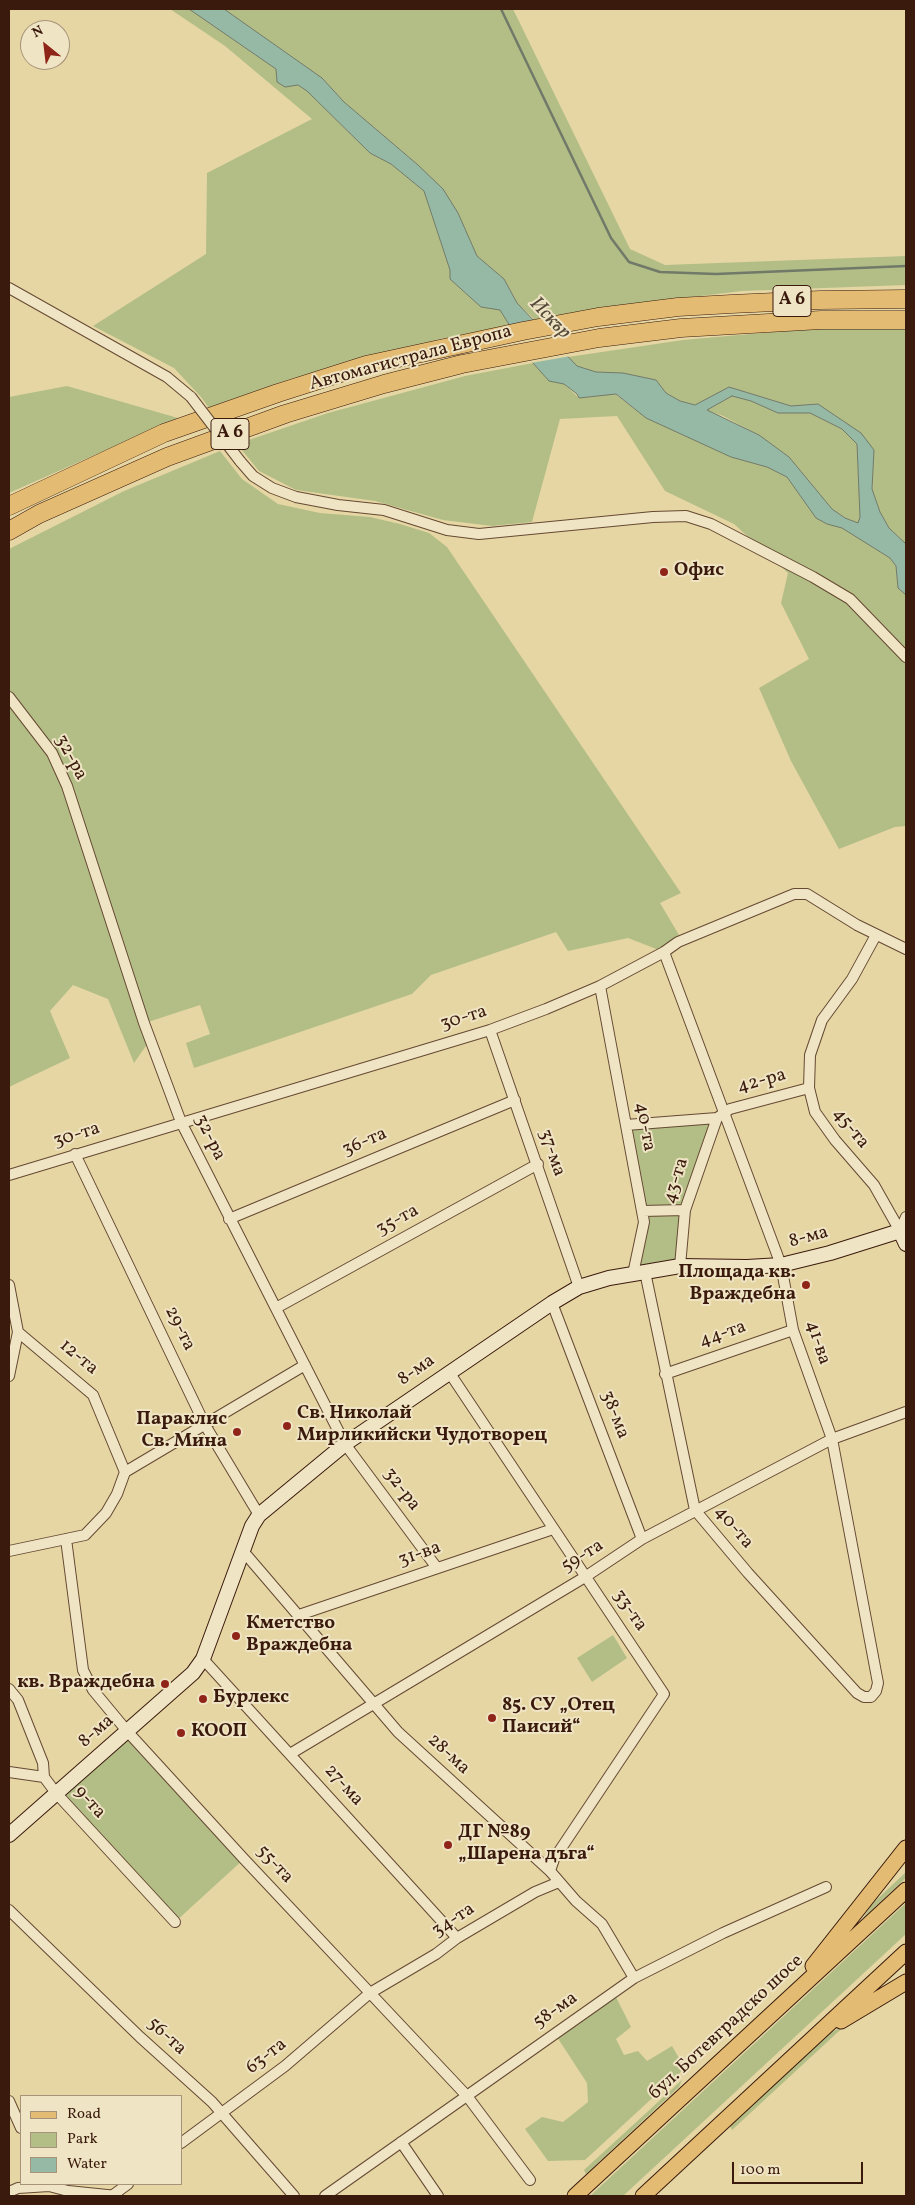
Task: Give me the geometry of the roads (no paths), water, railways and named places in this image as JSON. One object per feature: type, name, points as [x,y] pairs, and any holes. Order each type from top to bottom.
[{"type":"highway","name":"Автомагистрала Европа","points":[[9,506],[164,433],[278,392],[357,368],[458,345],[598,317],[678,307],[820,300],[906,299]]},
{"type":"highway","name":"Автомагистрала Европа","points":[[9,531],[39,514],[176,454],[285,414],[384,384],[462,364],[555,346],[681,328],[821,320],[906,320]]},
{"type":"main road","points":[[786,2000],[906,1848]]},
{"type":"main road","name":"бул. Ботевградско шосе","points":[[575,2196],[906,1890]]},
{"type":"main road","points":[[643,2196],[906,1952]]},
{"type":"main road","points":[[811,2040],[906,1982]]},
{"type":"street","points":[[9,288],[167,376],[190,397],[240,461],[260,480],[272,488],[296,497],[338,506],[384,510],[447,530],[479,534],[653,517],[686,516],[703,521],[804,572],[850,599],[906,657]]},
{"type":"street","name":"32-ра","points":[[9,697],[52,753],[67,786],[150,1040],[181,1122],[345,1444],[437,1568]]},
{"type":"street","name":"30-та","points":[[9,1175],[490,1030],[600,986],[664,952],[678,942],[794,894],[807,894],[876,935],[906,949]]},
{"type":"street","name":"45-та","points":[[876,935],[852,979],[822,1020],[810,1054],[809,1088],[815,1112],[835,1140],[874,1185],[900,1231]]},
{"type":"street","name":"41-ва","points":[[664,952],[720,1115],[781,1265],[793,1330],[832,1439],[878,1683],[876,1691],[871,1697]]},
{"type":"street","name":"40-та","points":[[600,986],[644,1222],[639,1272],[665,1374],[695,1510],[748,1573],[857,1693],[864,1697],[871,1697]]},
{"type":"street","name":"37-ма","points":[[490,1030],[538,1164],[579,1287]]},
{"type":"street","name":"42-ра","points":[[626,1125],[720,1115],[809,1088]]},
{"type":"street","name":"36-та","points":[[230,1219],[514,1100]]},
{"type":"street","name":"43-та","points":[[680,1266],[685,1210],[720,1115]]},
{"type":"street","name":"29-та","points":[[75,1154],[205,1426],[259,1515]]},
{"type":"street","name":"35-та","points":[[276,1308],[538,1164]]},
{"type":"street","points":[[642,1211],[685,1210]]},
{"type":"street","points":[[906,1217],[900,1231],[906,1244]]},
{"type":"street","name":"8-ма","points":[[9,1835],[193,1673],[203,1659],[252,1526],[259,1515],[345,1444],[449,1372],[579,1287],[639,1272],[680,1266],[747,1267],[781,1265],[830,1253],[900,1231]]},
{"type":"street","points":[[9,1285],[18,1332],[9,1376]]},
{"type":"street","name":"38-ма","points":[[552,1303],[642,1539]]},
{"type":"street","name":"44-та","points":[[665,1374],[793,1330]]},
{"type":"street","name":"12-та","points":[[18,1332],[93,1395],[125,1472]]},
{"type":"street","points":[[67,1551],[106,1513],[117,1494],[125,1472],[305,1365]]},
{"type":"street","name":"33-та","points":[[449,1372],[664,1694],[554,1859],[550,1871]]},
{"type":"street","name":"59-та","points":[[290,1754],[585,1577],[642,1539],[832,1439],[906,1412]]},
{"type":"street","name":"31-ва","points":[[299,1615],[553,1529]]},
{"type":"street","points":[[9,1551],[85,1535]]},
{"type":"street","name":"55-та","points":[[66,1539],[83,1670],[93,1690],[127,1731],[468,2096],[530,2180]]},
{"type":"street","name":"28-ма","points":[[243,1551],[374,1705],[426,1759],[550,1871],[602,1924],[634,1978]]},
{"type":"street","name":"27-ма","points":[[203,1659],[457,1938]]},
{"type":"street","name":"9-та","points":[[9,1689],[18,1700],[43,1763],[44,1777],[56,1793],[175,1922]]},
{"type":"street","points":[[9,1772],[44,1777]]},
{"type":"street","name":"34-та","points":[[370,1993],[535,1892],[559,1882]]},
{"type":"street","name":"58-ма","points":[[325,2196],[634,1978],[723,1934],[826,1887]]},
{"type":"street","name":"56-та","points":[[9,1910],[140,2037],[212,2102],[220,2114],[294,2196]]},
{"type":"street","name":"63-та","points":[[182,2142],[285,2066],[370,1993]]},
{"type":"street","points":[[9,2101],[20,2126]]},
{"type":"street","points":[[402,2142],[438,2196]]},
{"type":"street","points":[[9,2192],[18,2188],[48,2185],[68,2191],[115,2196],[127,2185]]},
{"type":"water","points":[[189,9],[224,9],[322,78],[344,102],[418,165],[443,189],[458,213],[477,256],[504,279],[517,303],[577,366],[596,372],[623,373],[656,380],[666,393],[680,401],[695,405],[729,387],[791,406],[818,404],[861,433],[874,450],[872,489],[880,512],[889,528],[906,544],[906,595],[898,588],[896,566],[890,558],[842,528],[827,524],[816,518],[787,477],[767,467],[731,457],[646,418],[616,394],[579,398],[577,394],[564,384],[549,381],[533,363],[500,310],[481,307],[450,279],[450,270],[424,191],[391,164],[370,153],[307,91],[298,85],[285,87],[277,82],[276,69]],"holes":[[[732,396],[751,401],[778,413],[810,413],[842,429],[857,444],[860,517],[858,523],[845,518],[832,509],[789,457],[759,435],[707,410]]]},
{"type":"waterway","points":[[501,9],[611,238],[629,262],[660,272],[716,274],[906,266]]},
{"type":"place","name":"Офис","points":[[664,572]]},
{"type":"place","name":"Площада кв. Враждебна","points":[[806,1285]]},
{"type":"place","name":"Св. Николай Мирликийски Чудотворец","points":[[287,1426]]},
{"type":"place","name":"Параклис Св. Мина","points":[[237,1432]]},
{"type":"place","name":"Кметство Враждебна","points":[[236,1636]]},
{"type":"place","name":"кв. Враждебна","points":[[165,1684]]},
{"type":"place","name":"Бурлекс","points":[[203,1699]]},
{"type":"place","name":"85. СУ „Отец Паисий“","points":[[492,1718]]},
{"type":"place","name":"КООП","points":[[181,1733]]},
{"type":"place","name":"ДГ №89 „Шарена дъга“","points":[[448,1845]]},
{"type":"water label","name":"Искър","points":[[549,319]]}]
